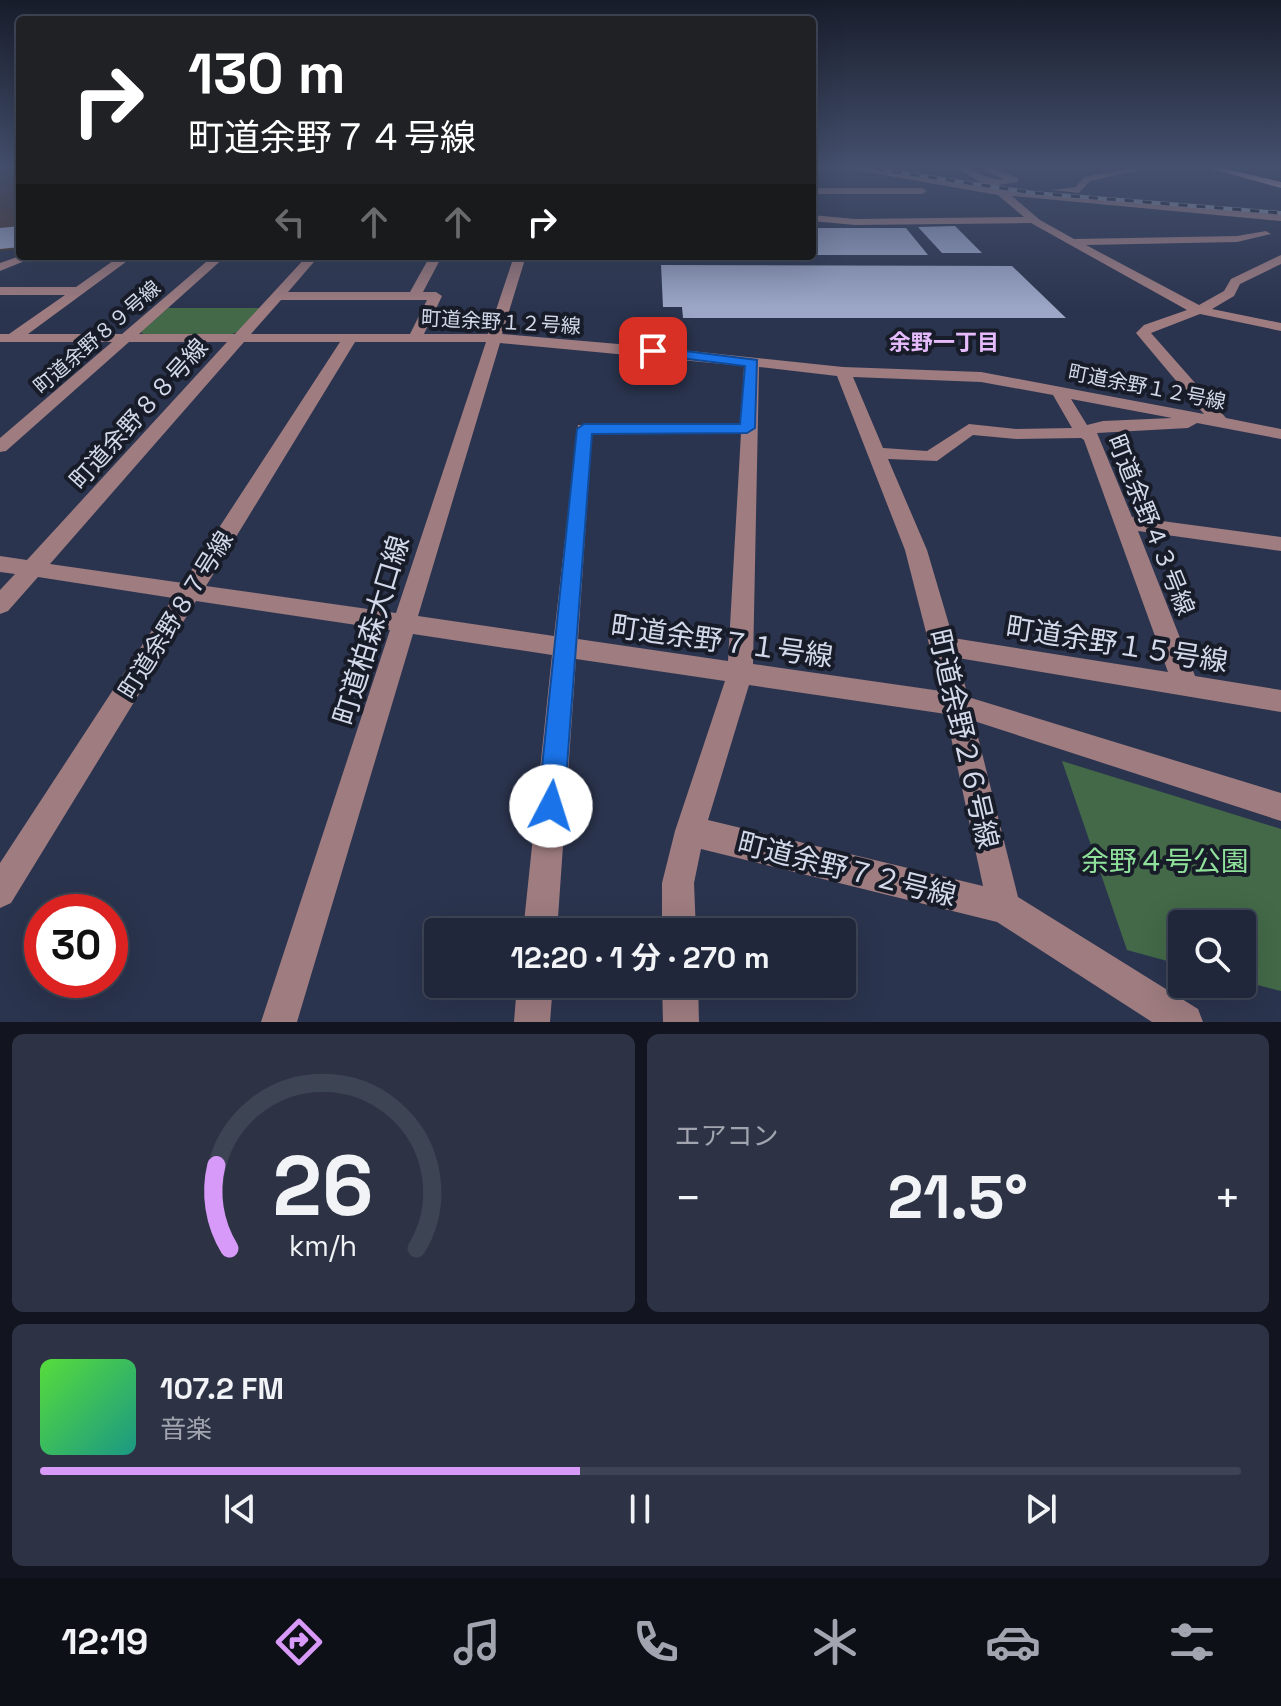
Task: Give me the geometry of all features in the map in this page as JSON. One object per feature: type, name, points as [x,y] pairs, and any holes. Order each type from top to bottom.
[{"type":"street","points":[[830,214],[833,218]]},
{"type":"street","points":[[1026,214],[1071,242],[1199,310],[1281,327]]},
{"type":"street","points":[[1202,214],[1281,218]]},
{"type":"street","points":[[1211,215],[1281,238]]},
{"type":"street","points":[[816,218],[855,222],[1035,221]]},
{"type":"street","points":[[1071,242],[1237,239],[1266,234]]},
{"type":"street","points":[[1221,422],[1143,333],[1199,310],[1229,293],[1235,282],[1281,259]]},
{"type":"street","points":[[0,267],[20,260]]},
{"type":"street","points":[[0,347],[7,338],[123,260]]},
{"type":"street","name":"町道余野８９号線","points":[[0,447],[215,260]]},
{"type":"street","name":"町道余野８８号線","points":[[0,605],[310,260]]},
{"type":"street","points":[[414,296],[434,260]]},
{"type":"street","name":"町道柏森大口線","points":[[279,1022],[519,260]]},
{"type":"street","points":[[0,291],[80,291]]},
{"type":"street","points":[[278,296],[436,296],[415,338]]},
{"type":"street","name":"町道余野８７号線","points":[[0,892],[351,337]]},
{"type":"street","name":"町道余野１２号線","points":[[7,338],[493,338],[653,351],[843,372],[981,377],[1281,434]]},
{"type":"street","points":[[679,918],[678,883],[690,831],[740,674],[747,428],[752,363]]},
{"type":"street","name":"町道余野２６号線","points":[[843,372],[916,550],[958,705],[1004,907]]},
{"type":"street","name":"町道余野４３号線","points":[[1057,389],[1084,431],[1092,438],[1186,685]]},
{"type":"street","points":[[876,453],[931,457],[969,429],[1016,434],[1084,431],[1103,426],[1221,422]]},
{"type":"street","points":[[541,918],[584,429],[747,428]]},
{"type":"street","points":[[1123,522],[1281,544]]},
{"type":"street","name":"町道余野７１号線","points":[[0,564],[958,705],[1281,807]]},
{"type":"street","name":"町道余野１５号線","points":[[943,646],[1281,701]]},
{"type":"street","name":"町道余野７２号線","points":[[690,831],[1004,907]]},
{"type":"street","points":[[1004,907],[1185,1022]]},
{"type":"street","points":[[532,1022],[534,998]]},
{"type":"street","points":[[680,998],[681,1022]]},
{"type":"shaded area","points":[[0,214],[16,214],[16,249],[0,251]]},
{"type":"green space","points":[[168,308],[260,308],[238,332],[229,335],[141,332]]},
{"type":"green space","name":"余野４号公園","points":[[1062,761],[1281,829],[1281,991],[1256,985],[1256,910],[1168,910],[1168,961],[1127,950]]},
{"type":"building","points":[[16,226],[16,247],[0,249],[0,228]]},
{"type":"building","points":[[955,226],[982,253],[942,253],[918,227]]},
{"type":"building","points":[[816,228],[906,228],[928,255],[816,255]]},
{"type":"building","points":[[661,265],[1012,266],[1066,318],[683,318],[682,307],[663,307]]},
{"type":"district","name":"余野一丁目","points":[[944,342]]},
{"type":"route","points":[[551,806],[584,429],[747,428],[752,363],[653,351]]}]
